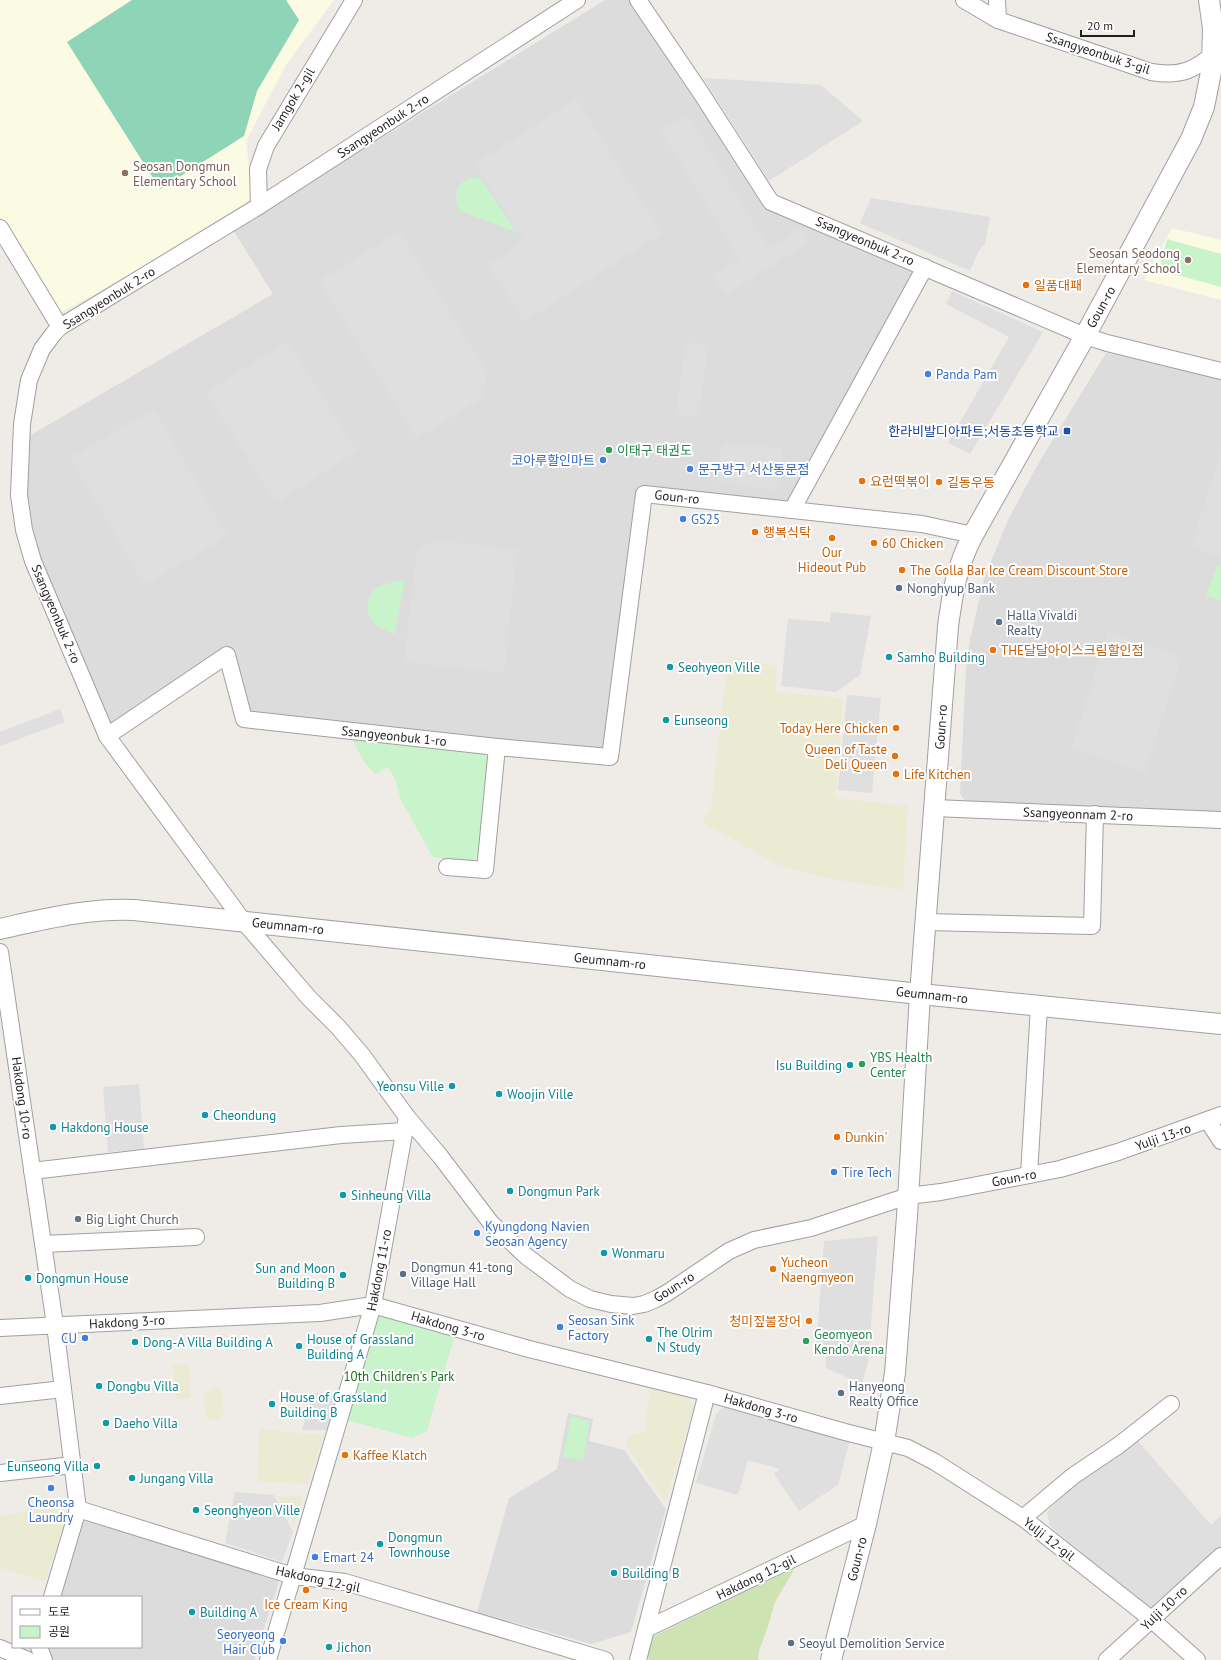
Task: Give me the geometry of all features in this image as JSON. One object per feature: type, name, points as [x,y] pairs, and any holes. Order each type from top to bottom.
[{"type":"street","name":"Jamgok 2-gil","points":[[259,206],[258,169],[266,146],[354,0]]},
{"type":"street","name":"Ssangyeonbuk 2-ro","points":[[244,922],[107,736],[33,561],[24,530],[19,495],[22,424],[29,380],[42,349],[60,327],[259,206],[577,0]]},
{"type":"street","name":"Ssangyeonbuk 2-ro","points":[[638,0],[771,202],[925,267],[792,510]]},
{"type":"street","name":"Ssangyeonbuk 3-gil","points":[[964,0],[998,20],[1156,72],[1169,74],[1188,72],[1217,52]]},
{"type":"street","points":[[997,0],[998,20]]},
{"type":"street","name":"Goun-ro","points":[[831,1660],[866,1524],[884,1442],[898,1346],[920,994],[948,626],[952,597],[959,565],[973,536],[1085,336],[1191,139],[1200,118],[1207,95],[1217,52],[1209,0]]},
{"type":"street","points":[[0,228],[60,327]]},
{"type":"street","points":[[925,267],[1085,336],[1107,343],[1221,371]]},
{"type":"street","name":"Goun-ro","points":[[610,757],[644,494],[922,524],[973,536]]},
{"type":"street","name":"Ssangyeonbuk 1-ro","points":[[107,736],[227,655],[244,719],[497,747],[610,757]]},
{"type":"street","points":[[447,867],[485,870],[497,747]]},
{"type":"street","name":"Ssangyeonnam 2-ro","points":[[934,808],[1221,820]]},
{"type":"street","points":[[926,922],[1092,926],[1095,814]]},
{"type":"street","name":"Geumnam-ro","points":[[0,929],[60,915],[100,910],[150,912],[920,994],[1221,1024]]},
{"type":"street","points":[[32,1171],[341,1135],[406,1124],[362,1055],[338,1027],[308,998],[244,922]]},
{"type":"street","name":"Hakdong 10-ro","points":[[0,952],[4,1003],[32,1171],[55,1325],[78,1510],[52,1596]]},
{"type":"street","points":[[1029,1175],[1039,1006]]},
{"type":"street","name":"Yulji 13-ro","points":[[1118,1152],[1214,1118],[1221,1141]]},
{"type":"street","name":"Goun-ro","points":[[406,1124],[440,1156],[491,1222],[521,1252],[570,1289],[590,1298],[616,1305],[633,1306],[656,1300],[722,1255],[754,1240],[810,1228],[908,1196],[941,1192],[1060,1169],[1118,1152]]},
{"type":"street","name":"Hakdong 11-ro","points":[[268,1660],[373,1305],[406,1124]]},
{"type":"street","points":[[43,1244],[196,1237]]},
{"type":"street","name":"Hakdong 3-ro","points":[[0,1328],[320,1312],[373,1305],[565,1359],[708,1393],[884,1442]]},
{"type":"street","points":[[0,1396],[64,1389]]},
{"type":"street","points":[[638,1660],[708,1393]]},
{"type":"street","points":[[1023,1518],[1073,1476],[1118,1445],[1171,1404]]},
{"type":"street","name":"Yulji 12-gil","points":[[884,1442],[908,1448],[935,1462],[1023,1518],[1151,1619],[1197,1660]]},
{"type":"street","points":[[0,1473],[73,1465]]},
{"type":"street","name":"Hakdong 12-gil","points":[[78,1510],[293,1576],[345,1582],[605,1660]]},
{"type":"street","name":"Hakdong 12-gil","points":[[646,1629],[866,1524]]},
{"type":"street","name":"Yulji 10-ro","points":[[1107,1660],[1221,1556]]},
{"type":"street","points":[[0,1648],[38,1656]]},
{"type":"shaded area","name":"Seosan Dongmun Elementary School","points":[[0,0],[334,0],[286,65],[246,141],[253,205],[59,314],[0,218]]},
{"type":"shaded area","points":[[605,0],[641,0],[771,202],[925,267],[793,507],[644,494],[610,757],[244,719],[227,656],[107,736],[21,510],[24,439],[273,294],[233,230]]},
{"type":"shaded area","points":[[703,78],[821,85],[863,121],[769,181]]},
{"type":"shaded area","points":[[576,99],[662,233],[524,322],[488,265],[524,241],[475,164]]},
{"type":"shaded area","points":[[688,115],[769,248],[801,228],[810,242],[725,295],[713,275],[739,259],[661,131]]},
{"type":"shaded area","points":[[871,198],[990,217],[985,244],[979,250],[970,271],[860,223]]},
{"type":"shaded area","name":"Seosan Seodong Elementary School","points":[[1172,228],[1221,240],[1221,300],[1144,280]]},
{"type":"shaded area","points":[[400,231],[488,373],[482,398],[417,439],[319,281]]},
{"type":"shaded area","points":[[952,291],[1043,332],[970,454],[948,443],[1009,337],[946,304]]},
{"type":"shaded area","points":[[288,341],[357,451],[276,503],[206,393]]},
{"type":"shaded area","points":[[685,342],[708,345],[699,417],[676,414]]},
{"type":"shaded area","points":[[1106,353],[1221,377],[1221,817],[967,802],[960,793],[966,669],[970,640],[984,579],[1008,520],[1038,464]]},
{"type":"shaded area","points":[[154,409],[228,536],[144,585],[70,458]]},
{"type":"shaded area","points":[[722,442],[783,449],[779,490],[717,483]]},
{"type":"shaded area","points":[[1221,452],[1221,556],[1191,547]]},
{"type":"shaded area","points":[[436,540],[517,550],[504,673],[404,662],[417,551]]},
{"type":"shaded area","points":[[831,612],[871,616],[860,675],[836,692],[781,686],[788,619],[830,622]]},
{"type":"shaded area","points":[[1108,632],[1182,656],[1146,772],[1071,749]]},
{"type":"shaded area","points":[[728,656],[777,666],[776,692],[843,698],[835,798],[908,806],[903,890],[830,879],[780,866],[702,822],[711,806]]},
{"type":"shaded area","points":[[847,695],[881,698],[872,793],[838,790]]},
{"type":"shaded area","points":[[60,709],[65,722],[0,746],[0,732]]},
{"type":"shaded area","points":[[139,1084],[144,1149],[108,1152],[103,1087]]},
{"type":"shaded area","points":[[878,1236],[868,1362],[862,1384],[826,1368],[826,1353],[816,1352],[824,1241]]},
{"type":"shaded area","points":[[189,1364],[191,1398],[176,1399],[173,1365]]},
{"type":"shaded area","points":[[650,1385],[689,1397],[694,1407],[665,1502],[626,1445],[630,1435],[645,1432]]},
{"type":"shaded area","points":[[212,1387],[221,1389],[224,1411],[218,1420],[207,1420],[204,1405],[204,1396]]},
{"type":"shaded area","points":[[339,1392],[327,1430],[302,1430],[313,1393]]},
{"type":"shaded area","points":[[726,1405],[850,1440],[838,1485],[799,1511],[774,1474],[780,1469],[748,1460],[738,1495],[696,1483],[716,1414]]},
{"type":"shaded area","points":[[568,1413],[593,1419],[589,1441],[624,1450],[666,1509],[631,1632],[591,1644],[477,1612],[509,1498],[557,1469]]},
{"type":"shaded area","points":[[259,1429],[324,1435],[307,1484],[258,1481]]},
{"type":"shaded area","points":[[1137,1440],[1211,1525],[1221,1516],[1221,1551],[1153,1614],[1050,1526],[1047,1512],[1077,1482]]},
{"type":"shaded area","points":[[235,1492],[274,1495],[293,1532],[282,1562],[225,1543]]},
{"type":"shaded area","points":[[277,1496],[304,1496],[294,1527]]},
{"type":"shaded area","points":[[55,1507],[66,1518],[45,1582],[0,1568],[0,1516]]},
{"type":"shaded area","points":[[80,1511],[281,1575],[254,1660],[46,1660],[41,1648],[142,1648],[142,1596],[54,1596]]},
{"type":"green space","points":[[132,0],[286,0],[299,20],[257,91],[244,136],[160,189],[67,42]]},
{"type":"green space","points":[[470,178],[478,178],[482,181],[516,232],[460,211],[456,201],[458,187]]},
{"type":"green space","points":[[1167,239],[1221,254],[1221,287],[1159,270]]},
{"type":"green space","points":[[1217,565],[1221,566],[1221,600],[1206,596]]},
{"type":"green space","points":[[405,579],[395,634],[374,623],[369,614],[368,602],[372,592],[378,587]]},
{"type":"green space","points":[[351,737],[483,751],[490,761],[480,855],[471,863],[433,857],[401,800],[395,779],[388,767],[375,774],[364,762]]},
{"type":"green space","name":"10th Children's Park","points":[[375,1311],[455,1334],[427,1431],[412,1438],[343,1419]]},
{"type":"green space","points":[[571,1417],[590,1421],[583,1460],[563,1457]]},
{"type":"green space","points":[[795,1568],[775,1602],[759,1651],[758,1660],[649,1660],[647,1651],[652,1637]]},
{"type":"place","name":"Seosan Dongmun Elementary School","points":[[125,173]]},
{"type":"place","name":"Seosan Seodong Elementary School","points":[[1188,260]]},
{"type":"place","name":"일품대패","points":[[1026,285]]},
{"type":"place","name":"Panda Pam","points":[[928,374]]},
{"type":"place","name":"한라비발디아파트;서동초등학교","points":[[1067,431]]},
{"type":"place","name":"이태구 태권도","points":[[609,450]]},
{"type":"place","name":"코아루할인마트","points":[[603,460]]},
{"type":"place","name":"문구방구 서산동문점","points":[[690,469]]},
{"type":"place","name":"요런떡볶이","points":[[862,481]]},
{"type":"place","name":"길동우동","points":[[939,482]]},
{"type":"place","name":"GS25","points":[[683,519]]},
{"type":"place","name":"행복식탁","points":[[755,532]]},
{"type":"place","name":"Our Hideout Pub","points":[[832,538]]},
{"type":"place","name":"60 Chicken","points":[[874,543]]},
{"type":"place","name":"The Golla Bar Ice Cream Discount Store","points":[[902,570]]},
{"type":"place","name":"Nonghyup Bank","points":[[899,588]]},
{"type":"place","name":"Halla Vivaldi Realty","points":[[999,622]]},
{"type":"place","name":"THE달달아이스크림할인점","points":[[993,650]]},
{"type":"place","name":"Samho Building","points":[[889,657]]},
{"type":"place","name":"Seohyeon Ville","points":[[670,667]]},
{"type":"place","name":"Eunseong","points":[[666,720]]},
{"type":"place","name":"Today Here Chicken","points":[[896,728]]},
{"type":"place","name":"Queen of Taste Deli Queen","points":[[895,756]]},
{"type":"place","name":"Life Kitchen","points":[[896,774]]},
{"type":"place","name":"YBS Health Center","points":[[862,1064]]},
{"type":"place","name":"Isu Building","points":[[850,1065]]},
{"type":"place","name":"Yeonsu Ville","points":[[452,1086]]},
{"type":"place","name":"Woojin Ville","points":[[499,1094]]},
{"type":"place","name":"Cheondung","points":[[205,1115]]},
{"type":"place","name":"Hakdong House","points":[[53,1127]]},
{"type":"place","name":"Dunkin'","points":[[837,1137]]},
{"type":"place","name":"Tire Tech","points":[[834,1172]]},
{"type":"place","name":"Dongmun Park","points":[[510,1191]]},
{"type":"place","name":"Sinheung Villa","points":[[343,1195]]},
{"type":"place","name":"Big Light Church","points":[[78,1219]]},
{"type":"place","name":"Kyungdong Navien Seosan Agency","points":[[477,1233]]},
{"type":"place","name":"Wonmaru","points":[[604,1253]]},
{"type":"place","name":"Yucheon Naengmyeon","points":[[773,1269]]},
{"type":"place","name":"Dongmun 41-tong Village Hall","points":[[403,1274]]},
{"type":"place","name":"Sun and Moon Building B","points":[[343,1275]]},
{"type":"place","name":"Dongmun House","points":[[28,1278]]},
{"type":"place","name":"청미짚불장어","points":[[809,1321]]},
{"type":"place","name":"Seosan Sink Factory","points":[[560,1327]]},
{"type":"place","name":"CU","points":[[85,1338]]},
{"type":"place","name":"The Olrim N Study","points":[[649,1339]]},
{"type":"place","name":"Geomyeon Kendo Arena","points":[[806,1341]]},
{"type":"place","name":"Dong-A Villa Building A","points":[[135,1342]]},
{"type":"place","name":"House of Grassland Building A","points":[[299,1346]]},
{"type":"place","name":"Dongbu Villa","points":[[99,1386]]},
{"type":"place","name":"Hanyeong Realty Office","points":[[841,1393]]},
{"type":"place","name":"House of Grassland Building B","points":[[272,1404]]},
{"type":"place","name":"Daeho Villa","points":[[106,1423]]},
{"type":"place","name":"Kaffee Klatch","points":[[345,1455]]},
{"type":"place","name":"Eunseong Villa","points":[[97,1466]]},
{"type":"place","name":"Jungang Villa","points":[[132,1478]]},
{"type":"place","name":"Cheonsa Laundry","points":[[51,1488]]},
{"type":"place","name":"Seonghyeon Ville","points":[[196,1510]]},
{"type":"place","name":"Dongmun Townhouse","points":[[380,1544]]},
{"type":"place","name":"Emart 24","points":[[315,1557]]},
{"type":"place","name":"Building B","points":[[614,1573]]},
{"type":"place","name":"Ice Cream King","points":[[306,1590]]},
{"type":"place","name":"Building A","points":[[192,1612]]},
{"type":"place","name":"Seoryeong Hair Club","points":[[283,1641]]},
{"type":"place","name":"Seoyul Demolition Service","points":[[791,1643]]},
{"type":"place","name":"Jichon","points":[[329,1647]]}]
